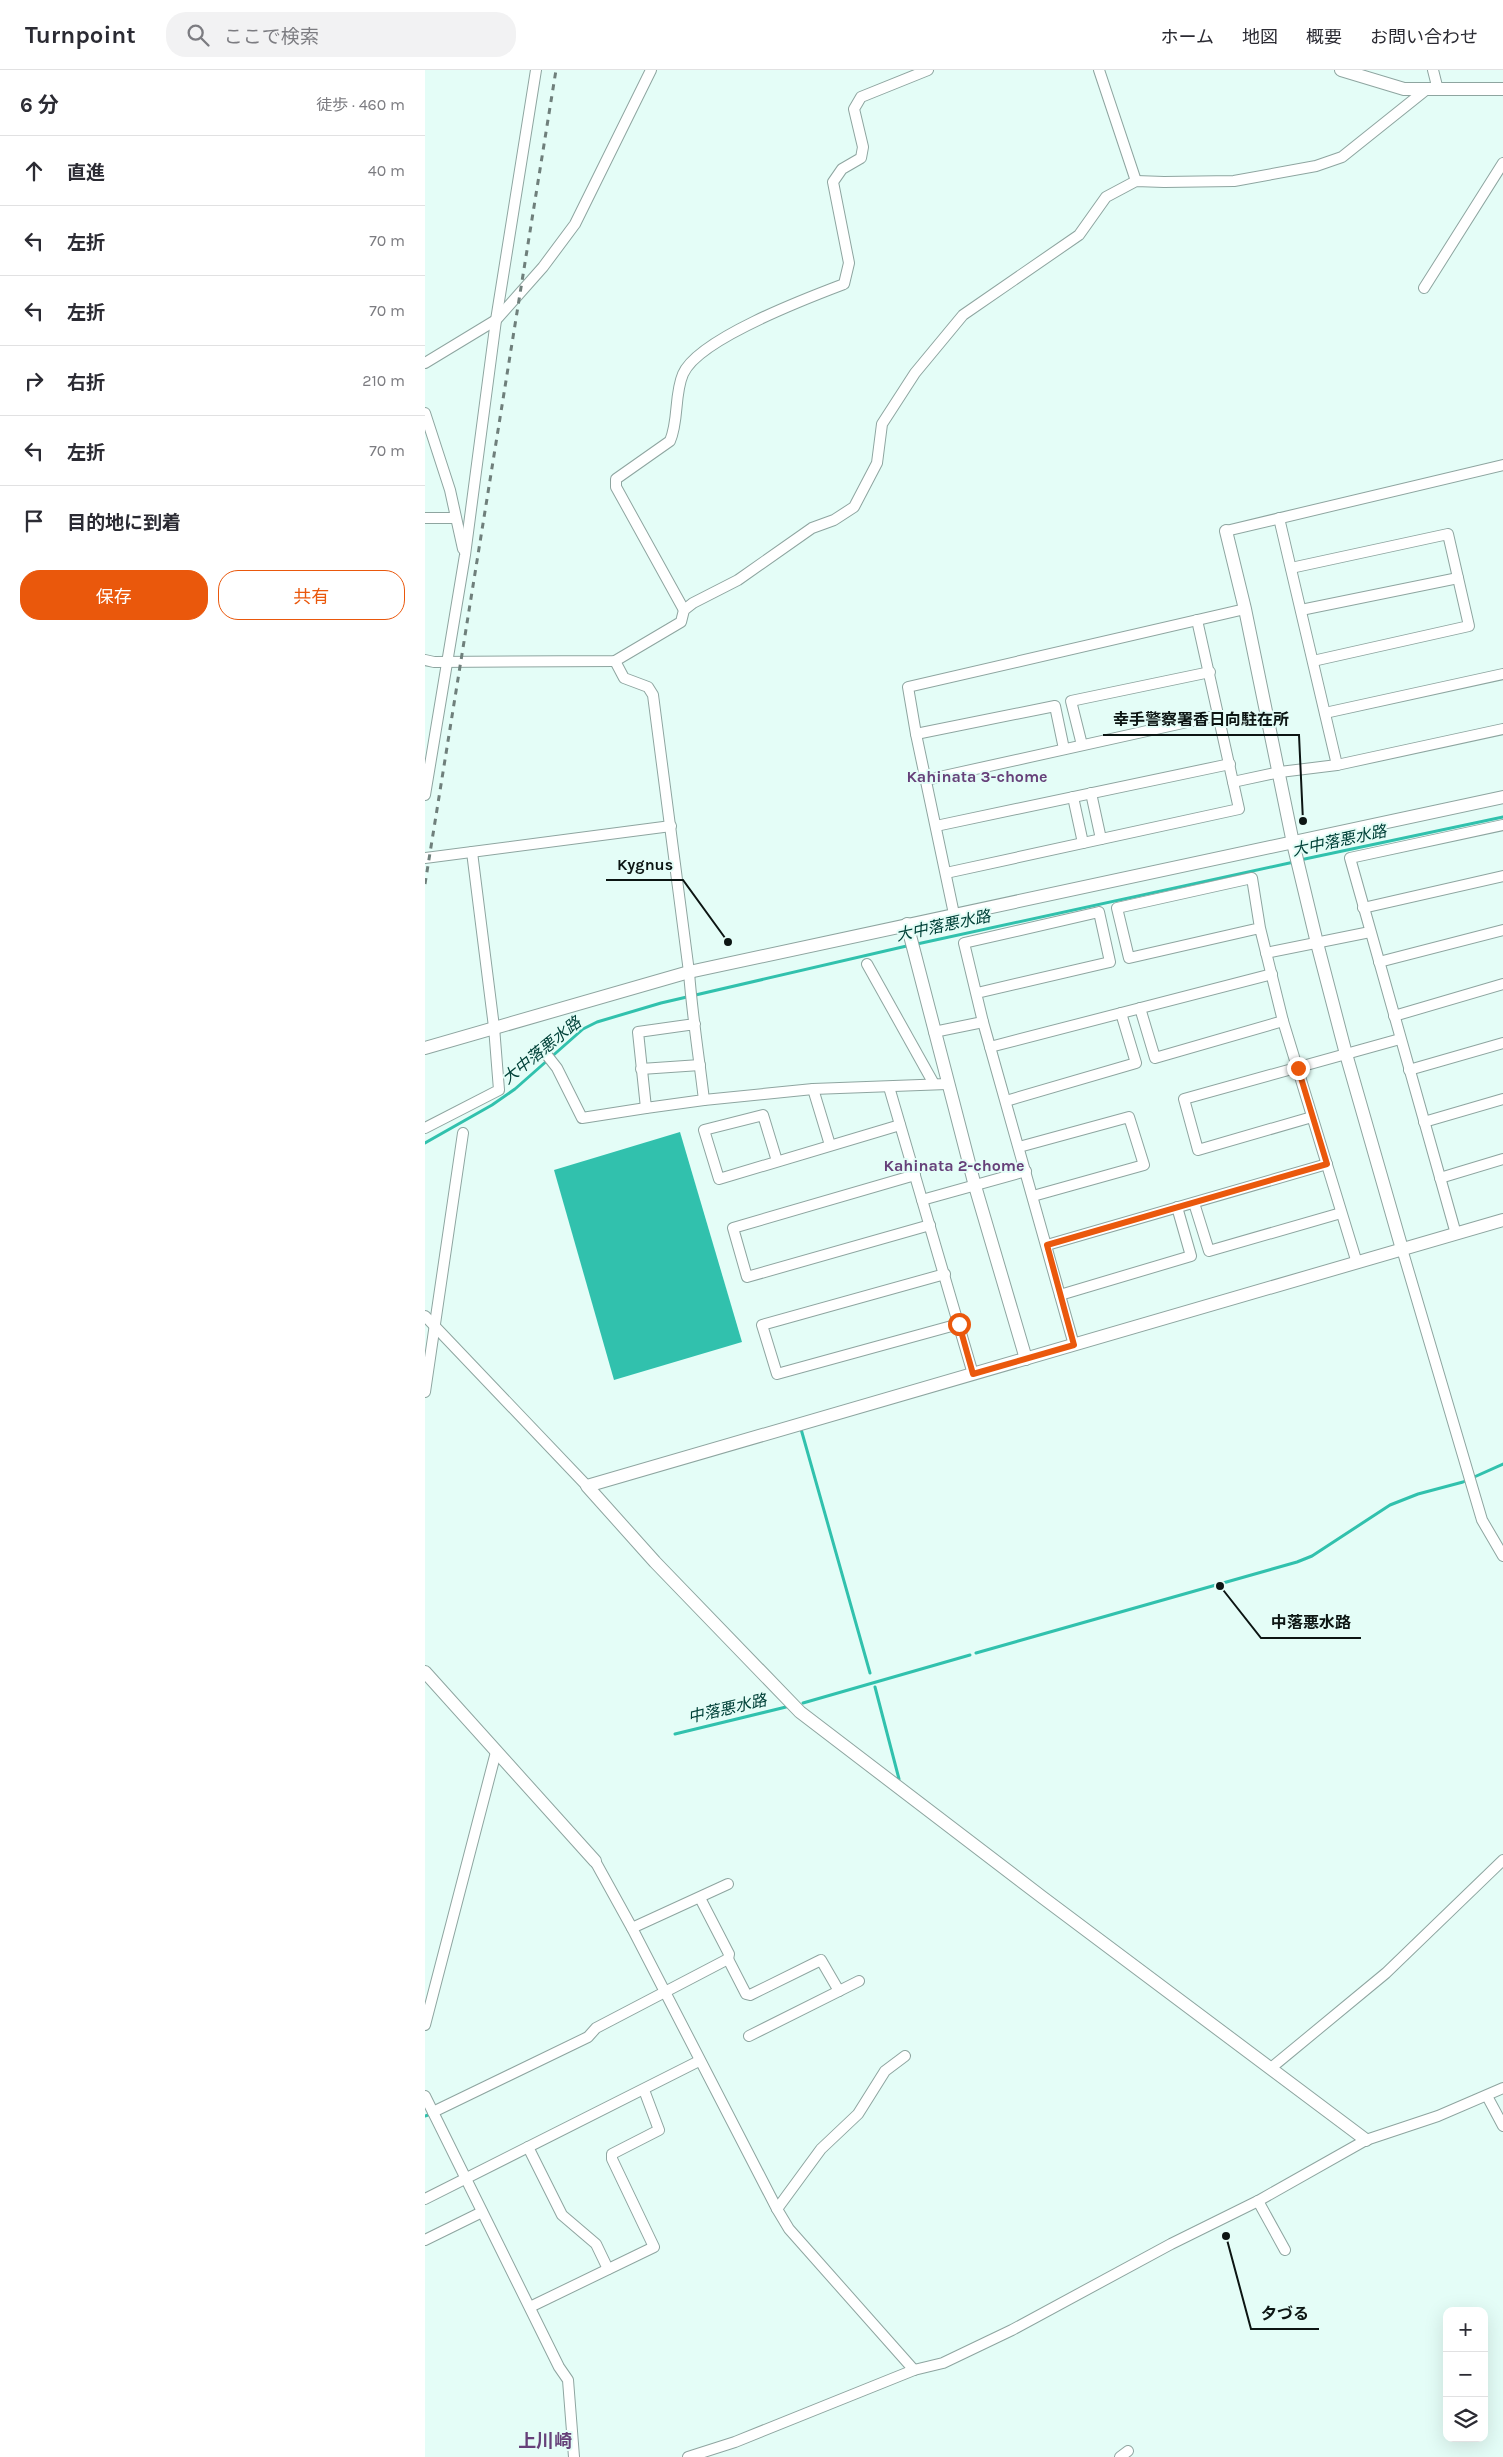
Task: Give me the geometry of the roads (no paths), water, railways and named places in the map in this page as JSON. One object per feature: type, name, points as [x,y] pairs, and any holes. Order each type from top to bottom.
[{"type":"street","points":[[425,795],[465,555],[496,320],[536,70]]},
{"type":"street","points":[[425,363],[496,320],[543,267],[575,224],[651,70]]},
{"type":"street","points":[[684,610],[633,520],[616,487],[616,479],[670,441],[673,433],[679,387],[690,361],[763,316],[844,284],[849,262],[833,182],[842,169],[861,158],[863,147],[855,109],[861,97],[928,70]]},
{"type":"street","points":[[1099,70],[1136,181]]},
{"type":"street","points":[[1341,70],[1404,88],[1503,89]]},
{"type":"street","points":[[425,660],[446,662],[615,660],[681,622],[684,610],[693,603],[737,580],[812,528],[834,520],[854,507],[877,463],[882,424],[915,373],[963,315],[1079,235],[1106,197],[1136,181],[1234,181],[1316,166],[1342,157],[1432,89],[1433,70]]},
{"type":"street","points":[[1424,288],[1503,163]]},
{"type":"street","points":[[425,413],[450,490],[465,555]]},
{"type":"street","points":[[1503,465],[1226,531],[1245,609],[1296,855],[1346,1054],[1482,1520],[1503,1556]]},
{"type":"street","points":[[425,518],[455,518]]},
{"type":"street","points":[[1279,518],[1337,765]]},
{"type":"street","points":[[1291,568],[1448,534],[1469,626],[1313,661]]},
{"type":"street","points":[[1301,610],[1458,578]]},
{"type":"street","points":[[954,914],[925,780],[908,687],[1245,609]]},
{"type":"street","points":[[946,873],[1239,809],[1197,620]]},
{"type":"street","points":[[615,660],[624,678],[648,687],[653,695],[704,1100]]},
{"type":"street","points":[[1082,745],[1071,701],[1209,672]]},
{"type":"street","points":[[1325,714],[1503,674]]},
{"type":"street","points":[[916,734],[1055,706],[1064,749]]},
{"type":"street","points":[[925,780],[1219,716]]},
{"type":"street","points":[[1233,782],[1280,772],[1337,765],[1503,729]]},
{"type":"street","points":[[936,826],[1230,764]]},
{"type":"street","points":[[1091,793],[1101,839]]},
{"type":"street","points":[[1073,797],[1083,843]]},
{"type":"street","points":[[425,1048],[494,1027],[907,924],[954,914],[1296,855],[1503,797]]},
{"type":"street","points":[[1456,1234],[1363,908],[1351,858],[1503,825]]},
{"type":"street","points":[[425,858],[671,826]]},
{"type":"street","points":[[425,1128],[499,1090],[494,1027],[472,852]]},
{"type":"street","points":[[1363,908],[1503,876]]},
{"type":"street","points":[[1260,928],[1129,958],[1117,908],[1251,878],[1260,928],[1283,1021],[1357,1263]]},
{"type":"street","points":[[977,993],[1110,962],[1099,912],[964,943],[983,1022],[1074,1345]]},
{"type":"street","points":[[907,924],[947,1084],[1026,1358]]},
{"type":"street","points":[[1379,962],[1503,930]]},
{"type":"street","points":[[1267,953],[1370,932]]},
{"type":"street","points":[[867,964],[934,1084]]},
{"type":"street","points":[[991,1047],[1272,974]]},
{"type":"street","points":[[1394,1016],[1503,984]]},
{"type":"street","points":[[1140,1008],[1155,1058],[1283,1021]]},
{"type":"street","points":[[1006,1101],[1136,1063],[1121,1013]]},
{"type":"street","points":[[934,1032],[983,1022]]},
{"type":"street","points":[[646,1108],[638,1032],[695,1024]]},
{"type":"street","points":[[1311,1117],[1199,1150],[1184,1099],[1400,1039]]},
{"type":"street","points":[[1409,1070],[1503,1043]]},
{"type":"street","points":[[546,1054],[582,1118],[704,1100],[813,1089],[947,1084]]},
{"type":"street","points":[[641,1070],[700,1065]]},
{"type":"street","points":[[889,1087],[973,1374]]},
{"type":"street","points":[[813,1089],[830,1146]]},
{"type":"street","points":[[1424,1122],[1503,1099]]},
{"type":"street","points":[[777,1161],[763,1115],[704,1130],[719,1179],[900,1125]]},
{"type":"street","points":[[1019,1147],[1129,1117],[1144,1165],[1033,1196]]},
{"type":"street","points":[[425,1392],[463,1133]]},
{"type":"street","points":[[1440,1178],[1503,1159]]},
{"type":"street","points":[[1047,1245],[1327,1164]]},
{"type":"street","points":[[922,1200],[1026,1171]]},
{"type":"street","points":[[915,1175],[733,1228],[747,1277],[930,1225]]},
{"type":"street","points":[[1194,1203],[1209,1251],[1341,1213]]},
{"type":"street","points":[[1061,1294],[1191,1256],[1177,1208]]},
{"type":"street","points":[[587,1486],[1503,1220]]},
{"type":"street","points":[[945,1274],[762,1325],[777,1374],[959,1324]]},
{"type":"street","points":[[425,1316],[587,1486],[655,1562],[800,1712],[1042,1898],[1366,2140]]},
{"type":"street","points":[[425,1672],[595,1861],[789,2229],[914,2370]]},
{"type":"street","points":[[425,2025],[496,1752]]},
{"type":"street","points":[[1271,2068],[1386,1973],[1503,1860]]},
{"type":"street","points":[[632,1928],[728,1884]]},
{"type":"street","points":[[701,1898],[729,1954],[728,1959],[746,1994],[750,1995],[821,1960],[839,1991]]},
{"type":"street","points":[[433,2112],[588,2036],[596,2028],[728,1959]]},
{"type":"street","points":[[749,2036],[859,1981]]},
{"type":"street","points":[[777,2209],[821,2149],[858,2114],[885,2071],[905,2056]]},
{"type":"street","points":[[425,2199],[699,2061]]},
{"type":"street","points":[[688,2457],[752,2436],[914,2370],[943,2363],[1012,2330],[1171,2244],[1258,2201],[1366,2140],[1437,2116],[1503,2088]]},
{"type":"street","points":[[530,2307],[653,2247],[612,2159],[612,2154],[659,2130],[644,2090]]},
{"type":"street","points":[[425,2096],[559,2366],[568,2380],[574,2457]]},
{"type":"street","points":[[1487,2096],[1503,2126]]},
{"type":"street","points":[[529,2147],[562,2216],[596,2244],[608,2269]]},
{"type":"street","points":[[1258,2201],[1285,2250]]},
{"type":"street","points":[[425,2240],[482,2212]]},
{"type":"waterway","name":"大中落悪水路","points":[[1300,860],[1503,817]]},
{"type":"waterway","name":"大中落悪水路","points":[[917,944],[1294,862]]},
{"type":"waterway","name":"大中落悪水路","points":[[425,1143],[492,1105],[515,1089],[583,1029],[597,1022],[661,1003],[911,945]]},
{"type":"waterway","points":[[801,1429],[870,1673]]},
{"type":"waterway","name":"中落悪水路","points":[[976,1653],[1297,1562],[1312,1556],[1390,1505],[1418,1494],[1463,1482],[1503,1464]]},
{"type":"waterway","name":"中落悪水路","points":[[803,1703],[970,1655]]},
{"type":"waterway","points":[[875,1687],[899,1779]]},
{"type":"waterway","name":"中落悪水路","points":[[675,1734],[786,1707]]},
{"type":"railway","points":[[425,884],[556,70]]},
{"type":"place","name":"幸手警察署香日向駐在所","points":[[1303,821]]},
{"type":"place","name":"Kygnus","points":[[728,942]]},
{"type":"place","name":"中落悪水路","points":[[1220,1586]]},
{"type":"place","name":"夕づる","points":[[1226,2236]]},
{"type":"district","name":"Kahinata 3-chome","points":[[977,776]]},
{"type":"district","name":"Kahinata 2-chome","points":[[954,1165]]},
{"type":"district","name":"上川崎","points":[[545,2441]]}]
